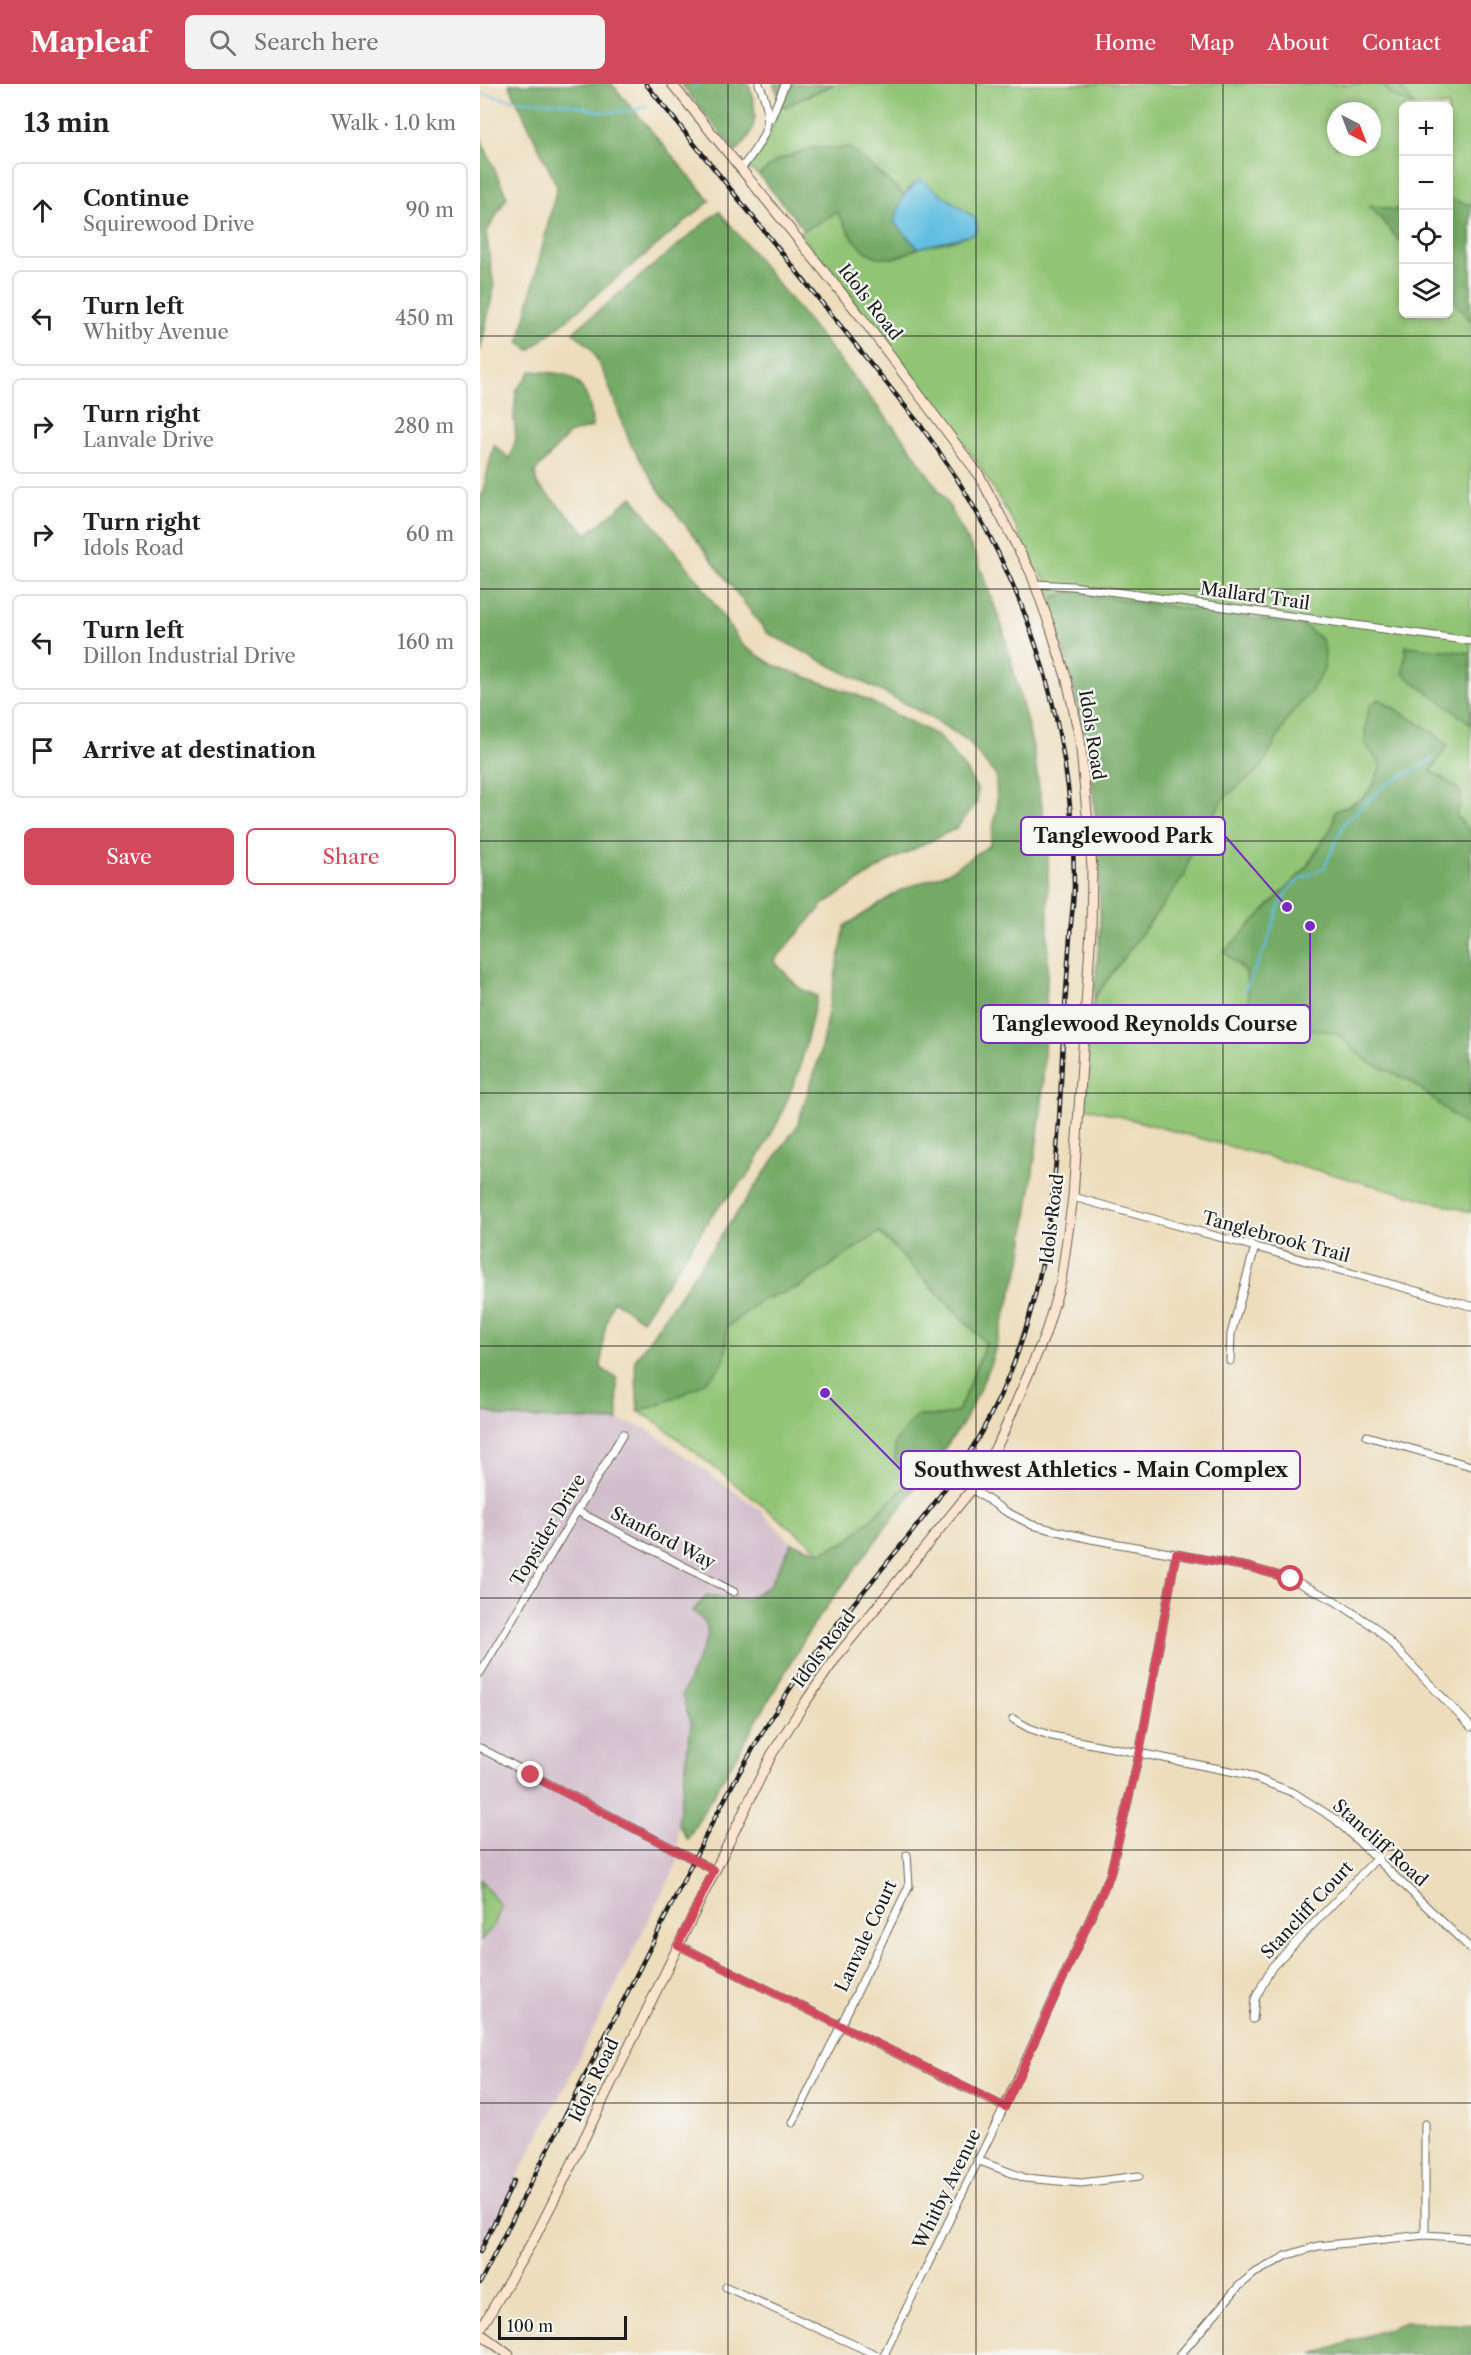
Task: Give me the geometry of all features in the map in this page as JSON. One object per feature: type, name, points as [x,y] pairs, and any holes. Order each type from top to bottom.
[{"type":"street","name":"Idols Road","points":[[480,2331],[549,2209],[772,1754],[838,1655],[972,1489],[1001,1438],[1045,1335],[1060,1281],[1073,1197],[1091,930],[1092,867],[1080,739],[1067,680],[1035,584],[979,475],[862,318],[672,84]]},
{"type":"street","points":[[759,84],[768,106],[768,126]]},
{"type":"street","points":[[742,168],[768,126],[785,84]]},
{"type":"street","name":"Mallard Trail","points":[[1035,584],[1072,586],[1471,641]]},
{"type":"street","name":"Tanglebrook Trail","points":[[1073,1197],[1471,1306]]},
{"type":"street","points":[[1230,1361],[1231,1334],[1256,1247]]},
{"type":"street","name":"Topsider Drive","points":[[480,1673],[623,1434]]},
{"type":"street","points":[[1367,1436],[1471,1466]]},
{"type":"street","points":[[972,1489],[1005,1511],[1032,1525],[1091,1539],[1248,1567],[1291,1579],[1335,1601],[1376,1628],[1470,1725]]},
{"type":"street","name":"Stanford Way","points":[[577,1511],[734,1592]]},
{"type":"street","name":"Whitby Avenue","points":[[884,2355],[977,2160],[1005,2107],[1110,1875],[1139,1755],[1176,1554]]},
{"type":"street","name":"Stancliff Road","points":[[1013,1719],[1029,1728],[1052,1736],[1139,1755],[1245,1774],[1294,1793],[1335,1819],[1378,1857],[1471,1949]]},
{"type":"street","points":[[480,1748],[714,1870]]},
{"type":"street","name":"Lanvale Court","points":[[793,2123],[909,1886],[907,1855]]},
{"type":"street","name":"Stancliff Court","points":[[1252,2019],[1255,1999],[1272,1967],[1378,1857]]},
{"type":"street","points":[[678,1945],[1005,2107]]},
{"type":"street","points":[[1425,2124],[1425,2235]]},
{"type":"street","points":[[977,2160],[1025,2178],[1081,2183],[1139,2176]]},
{"type":"street","points":[[1180,2355],[1238,2287],[1270,2264],[1302,2249],[1425,2235],[1471,2238]]},
{"type":"street","points":[[726,2287],[877,2355]]},
{"type":"street","points":[[480,2331],[509,2355]]},
{"type":"shaded area","points":[[480,1410],[505,1417],[618,1421],[644,1427],[759,1509],[792,1543],[769,1586],[745,1600],[707,1595],[708,1636],[682,1695],[691,1725],[678,1823],[678,1862],[551,2113],[480,2246],[480,1941],[494,1925],[501,1907],[480,1879]]},
{"type":"green space","points":[[509,84],[612,84],[710,201],[530,350],[519,343],[557,187]]},
{"type":"green space","points":[[681,84],[749,84],[755,121],[749,136],[736,152]]},
{"type":"green space","points":[[773,84],[834,84],[784,107]]},
{"type":"green space","points":[[834,84],[1471,84],[1471,1212],[1085,1107],[1088,1045],[1094,998],[1099,992],[1102,960],[1099,798],[1061,622],[1044,577],[1035,569],[1014,523],[977,462],[926,391],[799,232],[837,211],[854,240],[893,258],[918,248],[960,239],[955,215],[949,201],[944,196],[927,188],[914,183],[904,195],[850,148],[778,160],[759,175],[748,168],[764,146],[782,102],[785,107]]},
{"type":"green space","points":[[1383,84],[1399,84],[1411,102],[1405,102],[1390,95]]},
{"type":"green space","points":[[480,137],[507,197],[486,233],[494,288],[480,352]]},
{"type":"green space","points":[[812,148],[850,148],[904,195],[894,222],[918,248],[891,258],[872,255],[858,244],[837,212],[805,230],[759,175],[778,160]]},
{"type":"green space","points":[[1453,200],[1471,205],[1471,321],[1453,301]]},
{"type":"green space","points":[[1369,205],[1394,210],[1399,208],[1399,240]]},
{"type":"green space","points":[[719,211],[906,442],[948,504],[977,558],[1003,629],[1033,747],[1048,848],[1048,955],[1042,1104],[1021,1262],[989,1369],[964,1422],[811,1628],[687,1840],[678,1823],[691,1725],[682,1695],[708,1636],[706,1623],[693,1611],[707,1595],[745,1600],[769,1586],[792,1543],[821,1552],[846,1542],[913,1480],[895,1459],[895,1442],[916,1416],[941,1416],[958,1412],[986,1343],[879,1232],[801,1286],[762,1300],[726,1328],[725,1359],[717,1371],[697,1387],[660,1404],[638,1411],[635,1360],[797,1126],[819,1058],[845,926],[899,891],[949,872],[990,845],[997,807],[996,776],[967,740],[923,713],[767,633],[661,493],[630,443],[606,378],[591,348],[573,332]]},
{"type":"green space","points":[[531,371],[565,375],[578,384],[587,397],[592,427],[569,434],[535,472],[537,484],[587,534],[632,497],[698,580],[742,645],[773,665],[857,695],[939,736],[965,769],[977,789],[977,803],[957,828],[888,862],[824,904],[774,961],[799,988],[817,996],[800,1068],[779,1120],[750,1173],[715,1211],[642,1320],[613,1300],[604,1332],[601,1368],[617,1379],[618,1421],[505,1417],[480,1410],[480,503],[494,445],[510,459],[516,438],[514,418],[516,391]]},
{"type":"green space","points":[[1072,592],[1305,626],[1322,640],[1325,651],[1324,670],[1311,691],[1289,717],[1261,768],[1225,797],[1191,851],[1185,875],[1094,998],[1100,921],[1094,802],[1074,688],[1050,611],[1050,605],[1055,597]]},
{"type":"green space","points":[[1406,646],[1471,653],[1471,724],[1403,674]]},
{"type":"green space","points":[[1379,699],[1430,730],[1448,745],[1431,771],[1456,787],[1462,795],[1456,814],[1471,834],[1471,1074],[1468,1108],[1471,1111],[1471,1130],[1412,1082],[1367,1061],[1336,1033],[1281,1025],[1250,1014],[1246,972],[1224,952],[1305,869],[1333,825],[1335,811],[1359,800],[1374,783],[1381,765],[1365,744],[1365,728],[1370,705]]},
{"type":"green space","points":[[879,1232],[986,1343],[958,1412],[941,1416],[916,1416],[895,1459],[913,1479],[846,1542],[821,1552],[658,1423],[638,1411],[662,1404],[724,1361],[726,1328],[762,1300],[801,1286]]},
{"type":"green space","points":[[480,1879],[501,1907],[494,1925],[480,1941]]},
{"type":"green space","points":[[1406,2322],[1471,2325],[1471,2355],[1313,2355]]},
{"type":"water","points":[[920,179],[975,218],[978,229],[974,234],[918,248],[894,222],[904,195]]},
{"type":"waterway","points":[[692,86],[701,84]]},
{"type":"waterway","points":[[480,93],[511,100],[564,103],[601,112],[632,111],[647,105]]},
{"type":"waterway","points":[[1244,992],[1266,946],[1279,907],[1290,887],[1324,868],[1345,822],[1384,786],[1432,760]]},
{"type":"railway","points":[[480,2283],[733,1783],[813,1655],[933,1506],[989,1418],[1009,1376],[1025,1333],[1037,1288],[1046,1243],[1057,1152],[1074,891],[1072,822],[1064,761],[1052,701],[1035,643],[1013,586],[987,531],[956,478],[921,426],[646,84]]},
{"type":"railway","points":[[480,2252],[514,2181]]},
{"type":"place","name":"Tanglewood Park","points":[[1287,907]]},
{"type":"place","name":"Tanglewood Reynolds Course","points":[[1310,926]]},
{"type":"place","name":"Southwest Athletics - Main Complex","points":[[825,1393]]},
{"type":"route","points":[[531,1775],[714,1870],[678,1945],[1005,2107],[1110,1875],[1139,1755],[1176,1554],[1248,1567],[1291,1579]]}]
